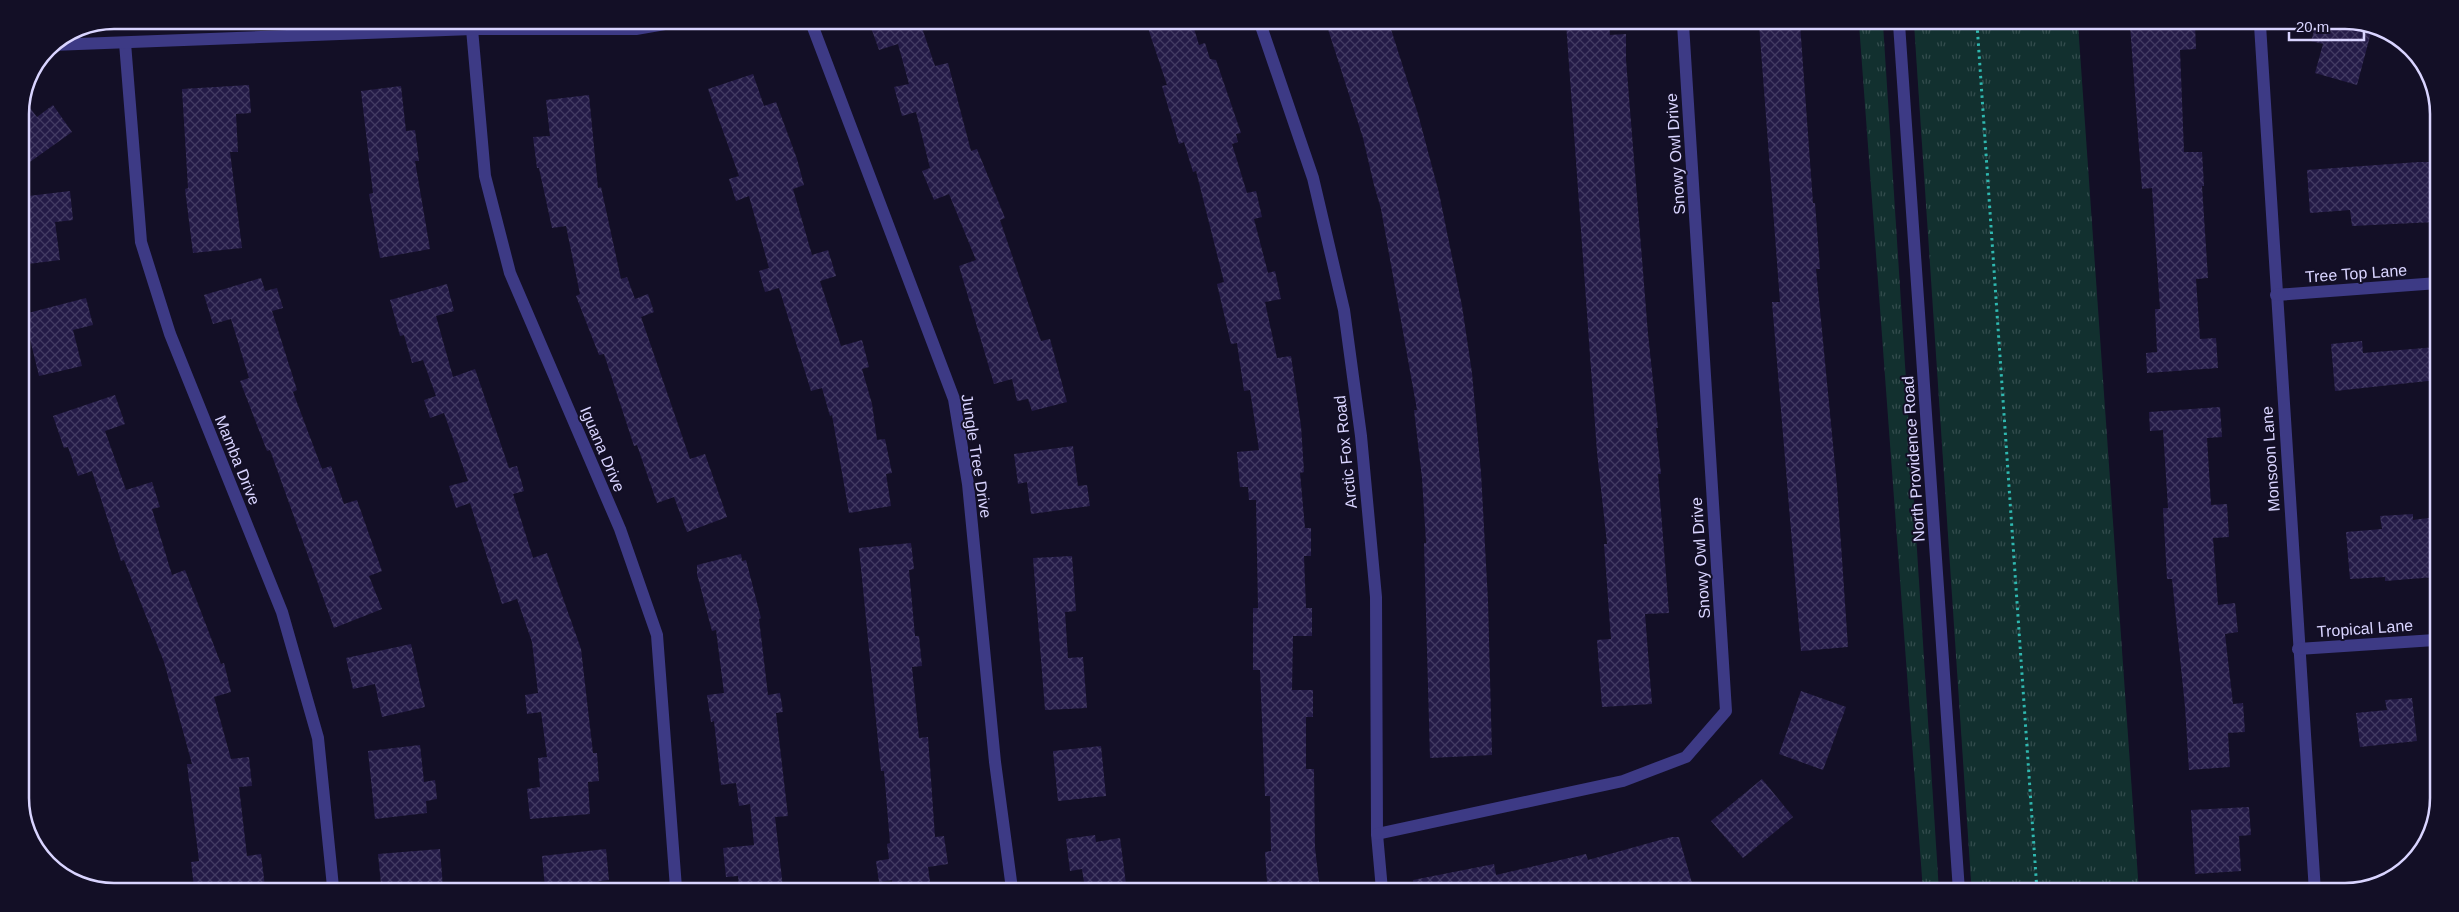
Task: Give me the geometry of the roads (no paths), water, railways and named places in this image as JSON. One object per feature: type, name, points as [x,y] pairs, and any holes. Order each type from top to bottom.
[{"type":"street","points":[[65,45],[472,29],[636,29]]},
{"type":"street","name":"Iguana Drive","points":[[472,29],[485,176],[510,273],[620,529],[657,635],[676,883]]},
{"type":"street","name":"Jungle Tree Drive","points":[[814,29],[954,399],[968,484],[995,762],[1011,883]]},
{"type":"street","name":"Arctic Fox Road","points":[[1262,29],[1313,178],[1344,310],[1361,436],[1376,596],[1377,834],[1381,883]]},
{"type":"street","name":"Snowy Owl Drive","points":[[1377,834],[1623,781],[1686,757],[1726,711],[1684,29]]},
{"type":"street","name":"North Providence Road","points":[[1899,29],[1957,883]]},
{"type":"street","name":"Monsoon Lane","points":[[2260,29],[2298,649],[2314,883]]},
{"type":"street","name":"Mamba Drive","points":[[125,43],[141,242],[170,334],[282,612],[318,738],[332,883]]},
{"type":"street","name":"Tree Top Lane","points":[[2276,295],[2430,284]]},
{"type":"street","name":"Tropical Lane","points":[[2298,649],[2430,640]]}]
